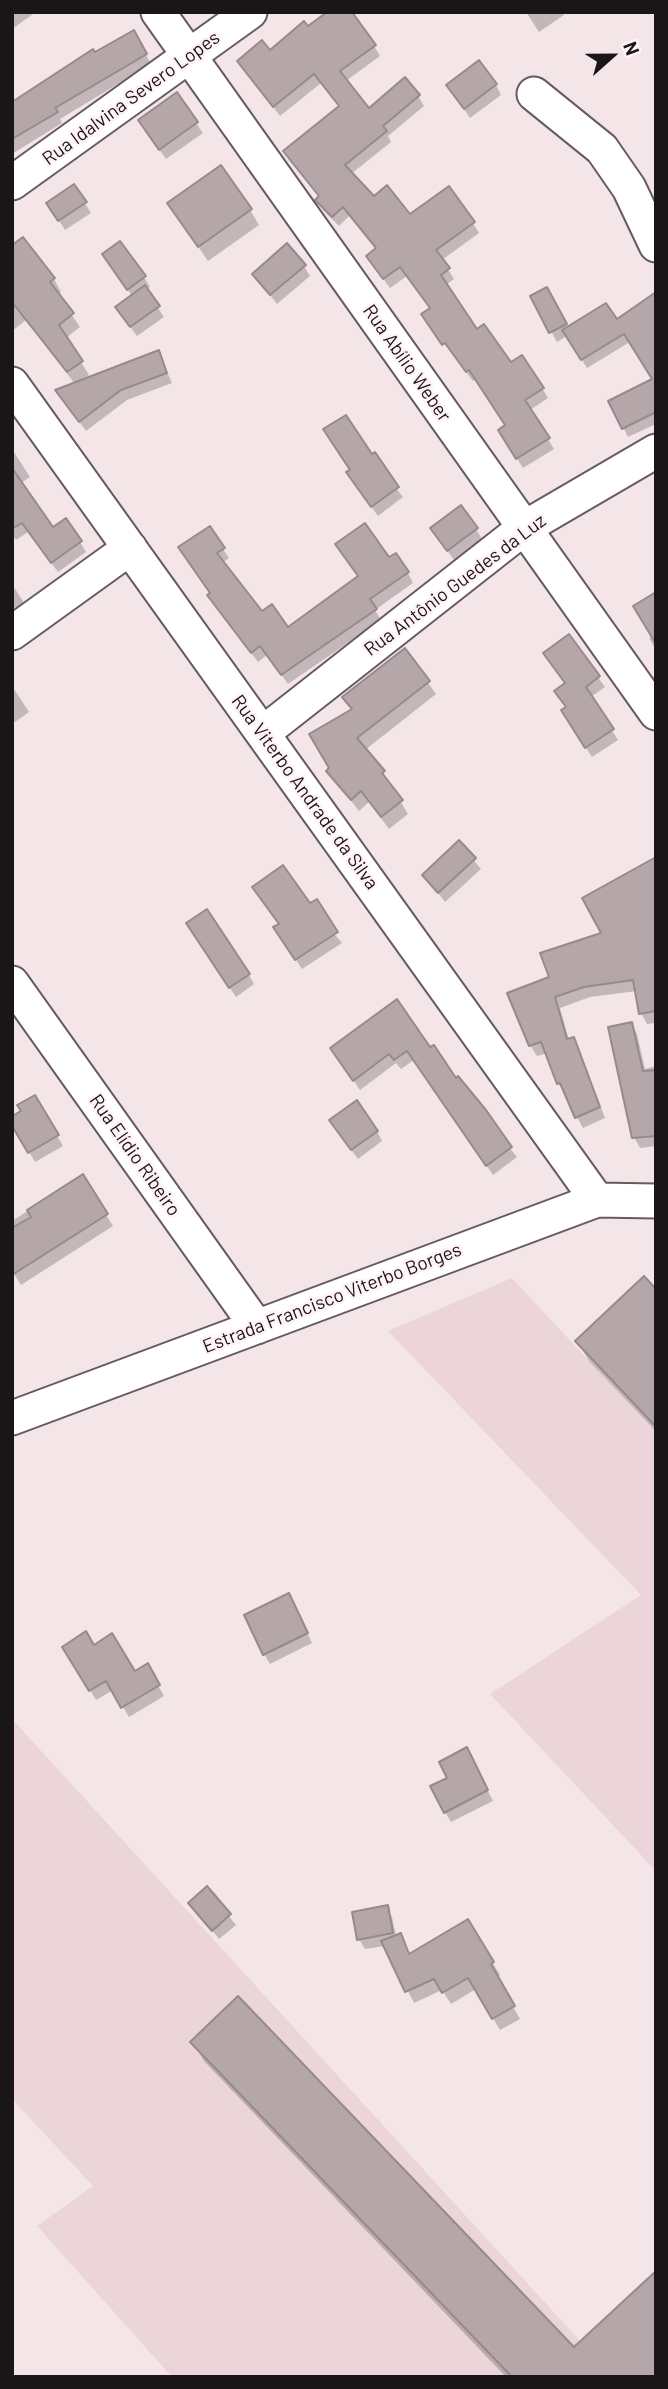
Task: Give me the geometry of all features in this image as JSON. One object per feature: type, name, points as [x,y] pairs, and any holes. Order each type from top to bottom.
[{"type":"street","name":"Rua Abílio Weber","points":[[158,12],[656,713]]},
{"type":"street","name":"Rua Idalvina Severo Lopes","points":[[12,183],[250,12]]},
{"type":"street","points":[[534,94],[602,149],[629,188],[656,245]]},
{"type":"street","name":"Rua Viterbo Andrade da Silva","points":[[12,384],[597,1200]]},
{"type":"street","name":"Rua Antônio Guedes da Luz","points":[[263,733],[524,528],[656,451]]},
{"type":"street","points":[[12,633],[130,548]]},
{"type":"street","name":"Rua Elídio Ribeiro","points":[[12,983],[257,1327]]},
{"type":"street","name":"Estrada Francisco Viterbo Borges","points":[[12,1418],[597,1200],[656,1201]]},
{"type":"shaded area","points":[[512,1278],[656,1433],[656,1871],[490,1694],[641,1595],[388,1331]]},
{"type":"shaded area","points":[[12,1719],[613,2377],[172,2377],[37,2226],[93,2186],[12,2099]]},
{"type":"building","points":[[327,12],[352,12],[376,45],[340,71],[369,108],[405,77],[420,95],[383,126],[387,131],[345,165],[374,196],[387,185],[410,214],[449,186],[475,222],[436,250],[450,268],[441,275],[477,329],[484,324],[511,362],[522,355],[544,388],[525,400],[550,438],[516,459],[498,430],[505,425],[469,370],[466,372],[445,343],[442,345],[421,314],[430,308],[400,267],[383,279],[366,256],[376,248],[343,207],[332,217],[315,200],[319,196],[283,151],[339,106],[314,74],[273,107],[237,61],[262,40],[270,50],[304,21],[308,26]]},
{"type":"building","points":[[134,30],[147,54],[55,108],[58,112],[12,139],[12,102],[93,49],[95,52]]},
{"type":"building","points":[[479,60],[497,84],[464,109],[446,85]]},
{"type":"building","points":[[177,92],[198,122],[159,150],[138,120]]},
{"type":"building","points":[[221,165],[252,209],[198,247],[167,203]]},
{"type":"building","points":[[74,184],[87,202],[58,221],[46,203]]},
{"type":"building","points":[[23,237],[55,278],[50,282],[74,313],[59,325],[83,361],[67,372],[12,302],[12,245]]},
{"type":"building","points":[[120,241],[146,276],[127,290],[102,254]]},
{"type":"building","points":[[287,243],[306,265],[270,295],[252,274]]},
{"type":"building","points":[[145,285],[160,306],[130,327],[115,307]]},
{"type":"building","points":[[547,287],[567,324],[549,333],[530,296]]},
{"type":"building","points":[[656,292],[656,412],[622,429],[608,401],[652,379],[624,334],[581,360],[562,330],[606,303],[617,319]]},
{"type":"building","points":[[159,350],[167,373],[121,390],[79,422],[55,390]]},
{"type":"building","points":[[346,415],[372,454],[375,452],[399,487],[371,507],[346,472],[350,470],[323,429]]},
{"type":"building","points":[[12,468],[53,527],[66,518],[82,541],[51,563],[22,523],[12,529]]},
{"type":"building","points":[[461,505],[478,528],[447,551],[430,528]]},
{"type":"building","points":[[365,523],[389,557],[396,553],[409,572],[370,599],[377,609],[281,675],[260,646],[251,653],[207,595],[210,593],[178,547],[210,526],[225,548],[217,553],[262,611],[272,604],[288,627],[358,576],[335,544]]},
{"type":"building","points":[[656,592],[656,644],[633,606]]},
{"type":"building","points":[[569,634],[600,676],[586,687],[614,729],[585,748],[561,710],[566,707],[554,691],[565,683],[543,653]]},
{"type":"building","points":[[405,648],[430,681],[357,738],[385,771],[382,773],[403,800],[381,817],[361,791],[351,800],[326,771],[329,768],[309,734],[352,709],[342,697]]},
{"type":"building","points":[[459,840],[476,858],[438,893],[422,875]]},
{"type":"building","points":[[656,857],[656,1011],[639,1014],[633,980],[584,987],[555,997],[567,1039],[574,1037],[600,1107],[575,1118],[560,1083],[557,1084],[541,1042],[529,1046],[507,993],[549,977],[540,953],[601,933],[582,898]]},
{"type":"building","points":[[283,865],[310,903],[317,899],[338,932],[295,960],[273,927],[279,924],[252,887]]},
{"type":"building","points":[[207,909],[250,974],[229,988],[186,923]]},
{"type":"building","points":[[397,999],[430,1047],[434,1045],[456,1078],[458,1076],[486,1110],[512,1147],[486,1166],[407,1051],[394,1060],[389,1054],[353,1081],[330,1048]]},
{"type":"building","points":[[632,1022],[643,1071],[656,1070],[656,1136],[632,1138],[608,1027]]},
{"type":"building","points":[[35,1095],[59,1135],[28,1153],[12,1126],[12,1116],[21,1111],[17,1105]]},
{"type":"building","points":[[357,1100],[378,1131],[351,1150],[329,1120]]},
{"type":"building","points":[[83,1174],[108,1214],[12,1275],[12,1228],[31,1217],[27,1210]]},
{"type":"building","points":[[644,1276],[656,1289],[656,1427],[575,1341]]},
{"type":"building","points":[[289,1593],[308,1633],[263,1655],[244,1615]]},
{"type":"building","points":[[86,1631],[94,1645],[112,1633],[135,1671],[148,1663],[160,1685],[121,1708],[106,1681],[89,1691],[62,1647]]},
{"type":"building","points":[[467,1747],[488,1790],[444,1813],[430,1786],[447,1778],[439,1762]]},
{"type":"building","points":[[207,1886],[231,1914],[212,1931],[188,1903]]},
{"type":"building","points":[[388,1905],[393,1933],[357,1940],[352,1912]]},
{"type":"building","points":[[468,1919],[494,1962],[491,1964],[515,2006],[492,2019],[468,1978],[442,1993],[434,1979],[405,1992],[381,1941],[401,1933],[409,1954]]},
{"type":"building","points":[[238,1996],[574,2347],[656,2271],[656,2377],[512,2377],[190,2042]]}]
